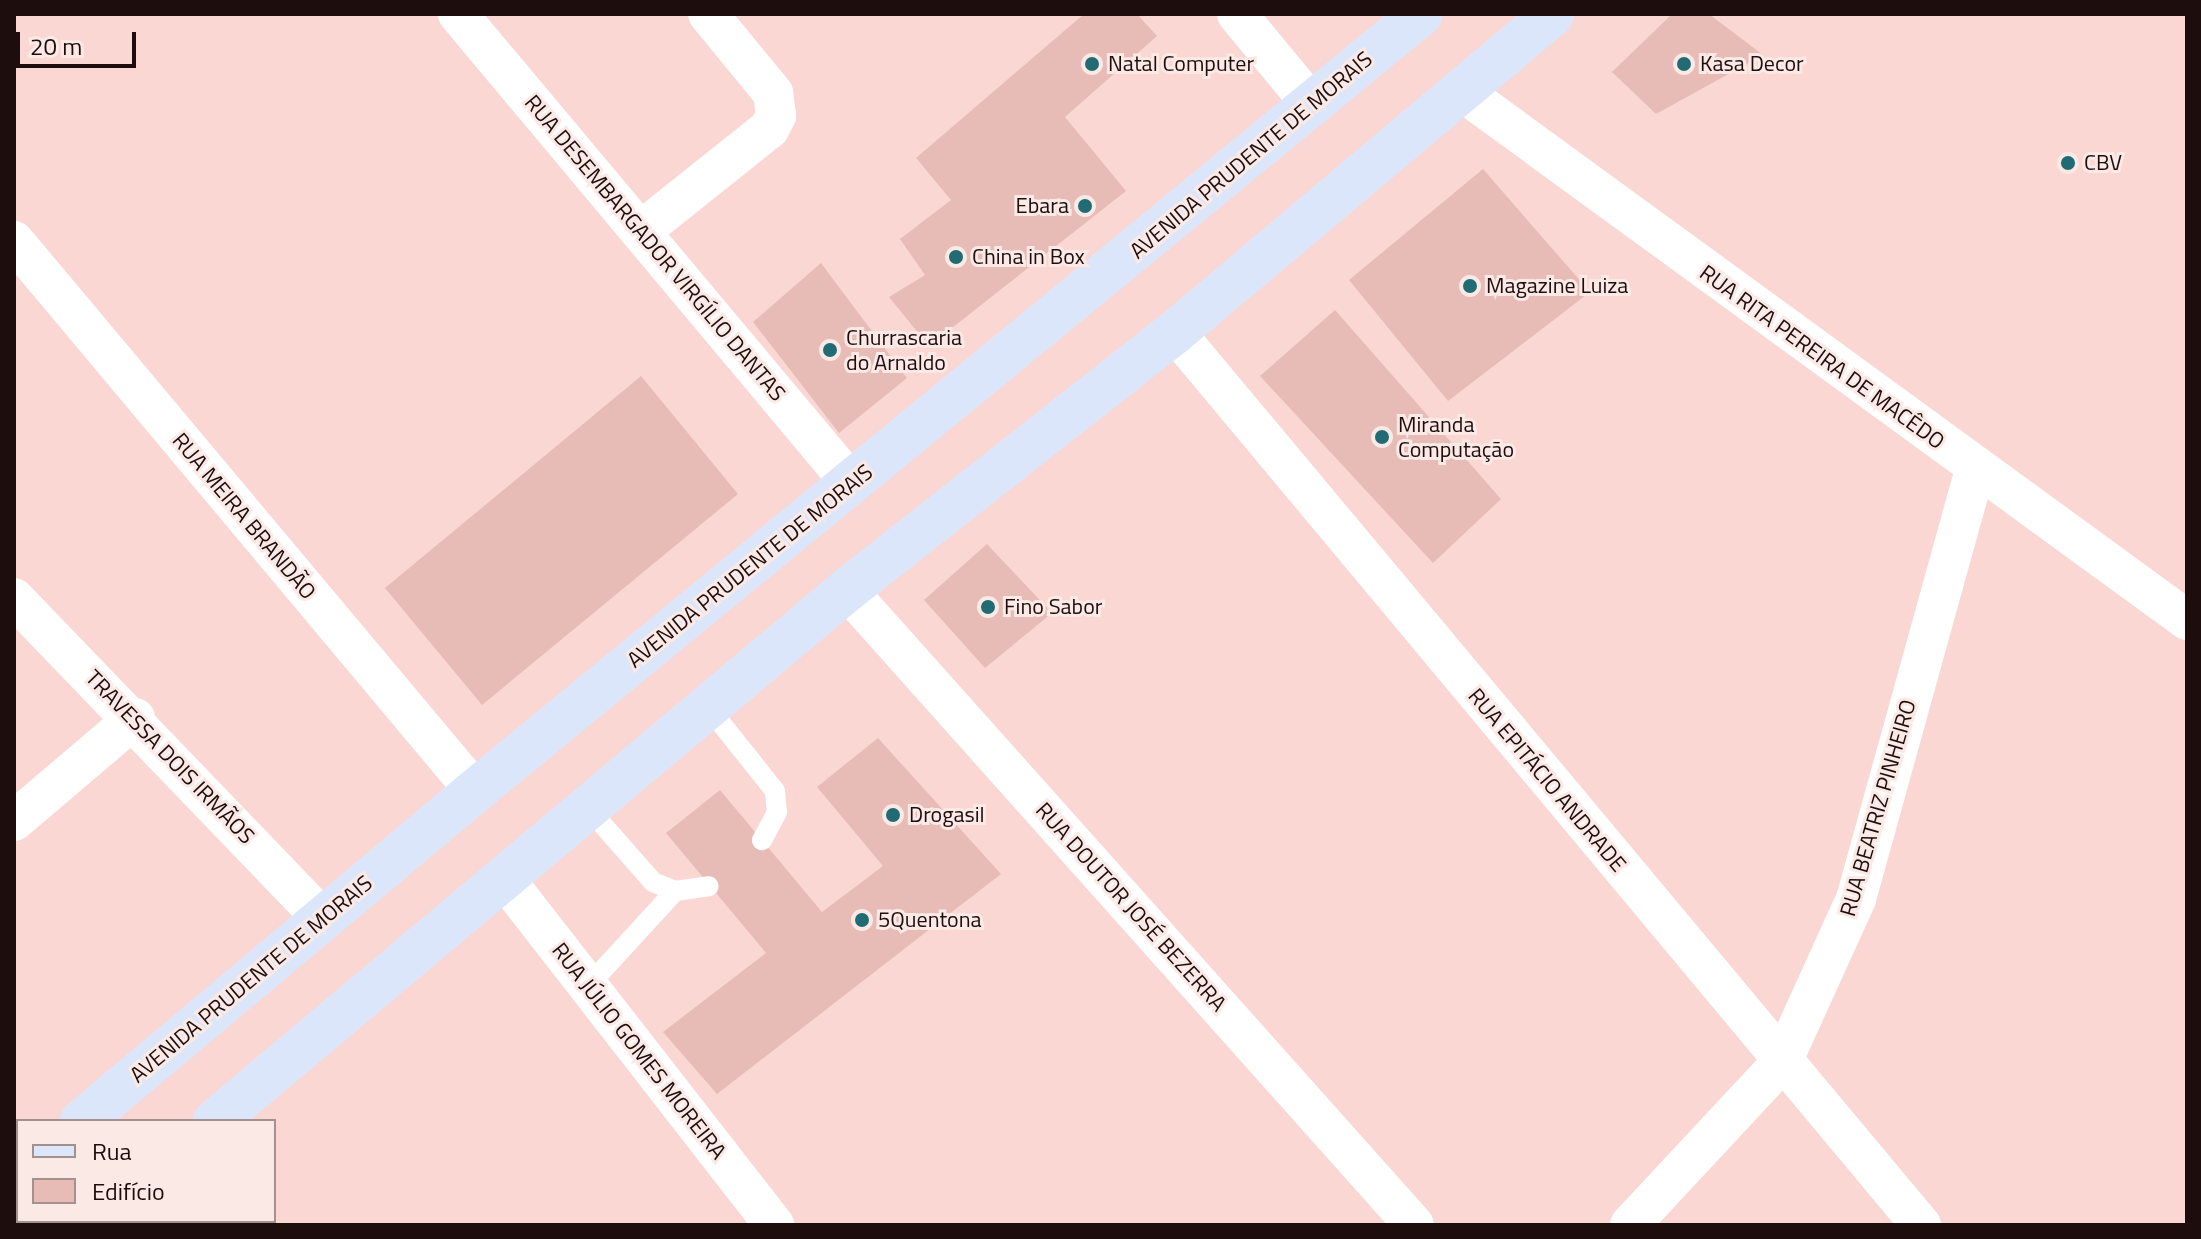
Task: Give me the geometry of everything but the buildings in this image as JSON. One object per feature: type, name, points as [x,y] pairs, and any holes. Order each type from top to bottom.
[{"type":"main road","name":"AVENIDA PRUDENTE DE MORAIS","points":[[84,1119],[475,791],[1421,14]]},
{"type":"main road","points":[[217,1119],[847,590],[1175,332],[1552,14]]},
{"type":"street","name":"RUA DESEMBARGADOR VIRGÍLIO DANTAS","points":[[458,14],[851,483]]},
{"type":"street","points":[[641,231],[769,129],[776,116],[773,93],[708,14]]},
{"type":"street","points":[[1237,14],[1312,105]]},
{"type":"street","name":"RUA RITA PEREIRA DE MACÊDO","points":[[1460,90],[1975,470],[2187,620]]},
{"type":"street","name":"RUA MEIRA BRANDÃO","points":[[14,241],[475,791]]},
{"type":"street","name":"RUA EPITÁCIO ANDRADE","points":[[1175,332],[1921,1225]]},
{"type":"street","name":"RUA BEATRIZ PINHEIRO","points":[[1630,1225],[1782,1062],[1856,899],[1975,470]]},
{"type":"street","name":"RUA DOUTOR JOSÉ BEZERRA","points":[[847,590],[1414,1225]]},
{"type":"street","name":"TRAVESSA DOIS IRMÃOS","points":[[14,598],[135,718],[323,919]]},
{"type":"street","points":[[14,821],[135,718]]},
{"type":"street","name":"RUA JÚLIO GOMES MOREIRA","points":[[504,878],[774,1225]]},
{"type":"lane","points":[[708,707],[775,791],[777,812],[762,840]]},
{"type":"lane","points":[[588,808],[653,882],[675,891],[709,886]]},
{"type":"lane","points":[[588,986],[675,891]]},
{"type":"place","name":"Natal Computer","points":[[1092,64]]},
{"type":"place","name":"Kasa Decor","points":[[1684,64]]},
{"type":"place","name":"CBV","points":[[2068,163]]},
{"type":"place","name":"Ebara","points":[[1085,206]]},
{"type":"place","name":"China in Box","points":[[956,257]]},
{"type":"place","name":"Magazine Luiza","points":[[1470,286]]},
{"type":"place","name":"Churrascaria do Arnaldo","points":[[830,350]]},
{"type":"place","name":"Miranda Computação","points":[[1382,437]]},
{"type":"place","name":"Fino Sabor","points":[[988,607]]},
{"type":"place","name":"Drogasil","points":[[893,815]]},
{"type":"place","name":"5Quentona","points":[[862,920]]}]
